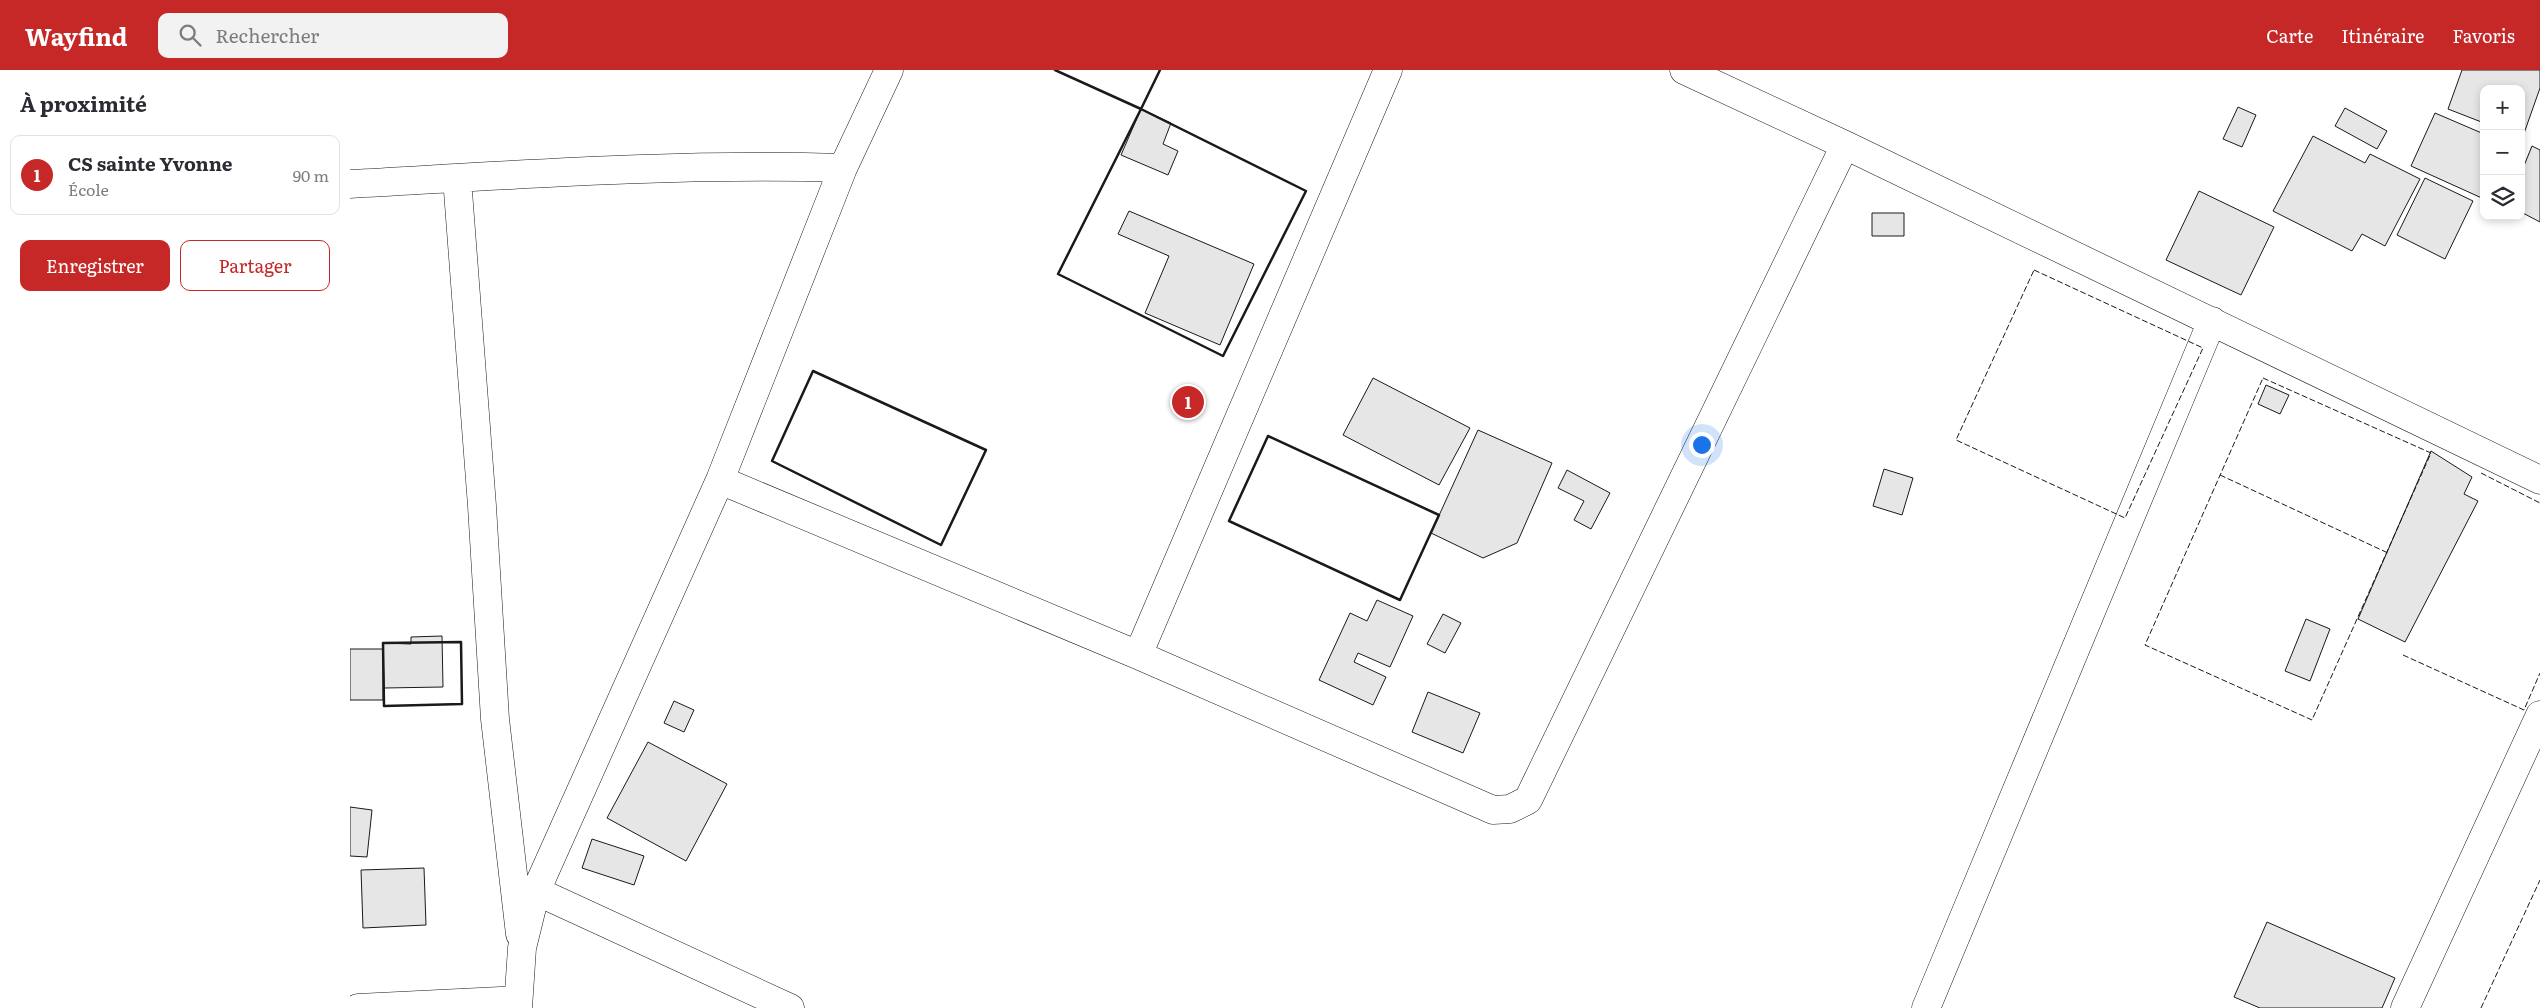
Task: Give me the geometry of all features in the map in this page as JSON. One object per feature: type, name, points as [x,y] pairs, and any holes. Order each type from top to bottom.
[{"type":"street","points":[[358,1008],[518,1004],[522,948],[536,891],[720,480],[843,168],[889,70]]},
{"type":"street","points":[[1138,655],[1388,70]]},
{"type":"street","points":[[1684,70],[1845,145],[2540,480]]},
{"type":"street","points":[[720,480],[1138,655],[1493,810],[1510,809],[1528,800],[1845,145]]},
{"type":"street","points":[[350,184],[666,168],[769,166],[843,168]]},
{"type":"street","points":[[457,178],[482,506],[495,719],[522,948]]},
{"type":"street","points":[[1926,1008],[2212,321]]},
{"type":"street","points":[[2405,1008],[2540,715]]},
{"type":"street","points":[[536,891],[790,1008]]},
{"type":"building","points":[[2462,70],[2540,70],[2540,88],[2525,130],[2525,85],[2480,85],[2480,121],[2448,109]]},
{"type":"building","points":[[2238,107],[2256,115],[2242,147],[2223,139]]},
{"type":"building","points":[[2345,108],[2387,131],[2377,149],[2335,126]]},
{"type":"building","points":[[1141,109],[1171,123],[1163,144],[1178,151],[1168,175],[1121,155]]},
{"type":"building","points":[[2435,113],[2480,132],[2480,197],[2411,166]]},
{"type":"building","points":[[2313,136],[2365,163],[2370,154],[2420,179],[2385,246],[2362,234],[2352,251],[2273,211]]},
{"type":"building","points":[[2532,146],[2540,150],[2540,222],[2525,214],[2525,163]]},
{"type":"building","points":[[2425,178],[2473,201],[2445,259],[2397,235]]},
{"type":"building","points":[[2199,191],[2274,227],[2241,295],[2166,260]]},
{"type":"building","points":[[1129,211],[1254,264],[1220,345],[1145,313],[1169,256],[1118,234]]},
{"type":"building","points":[[1872,213],[1904,213],[1904,236],[1872,236]]},
{"type":"building","points":[[1373,378],[1470,428],[1439,485],[1343,435]]},
{"type":"building","points":[[2266,385],[2289,395],[2280,414],[2258,404]]},
{"type":"building","points":[[1478,430],[1552,463],[1517,543],[1483,558],[1431,533]]},
{"type":"building","points":[[2431,451],[2472,477],[2464,494],[2478,501],[2405,642],[2358,619]]},
{"type":"building","points":[[1884,469],[1913,478],[1902,515],[1873,506]]},
{"type":"building","points":[[1567,470],[1610,493],[1591,529],[1574,520],[1584,501],[1558,488]]},
{"type":"building","points":[[1377,600],[1413,616],[1390,667],[1358,653],[1354,662],[1386,677],[1373,705],[1319,680],[1350,613],[1367,621]]},
{"type":"building","points":[[1443,614],[1461,623],[1445,653],[1427,644]]},
{"type":"building","points":[[2306,619],[2330,629],[2310,681],[2285,671]]},
{"type":"building","points":[[442,636],[443,687],[384,688],[383,643],[411,644],[411,637]]},
{"type":"building","points":[[350,649],[383,649],[383,700],[350,700]]},
{"type":"building","points":[[1428,692],[1480,713],[1463,753],[1412,732]]},
{"type":"building","points":[[674,701],[694,710],[684,732],[664,723]]},
{"type":"building","points":[[648,742],[727,784],[686,861],[607,818]]},
{"type":"building","points":[[350,807],[372,810],[367,857],[350,856]]},
{"type":"building","points":[[592,839],[644,856],[634,885],[582,868]]},
{"type":"building","points":[[424,868],[426,925],[363,928],[361,870]]},
{"type":"building","points":[[2267,922],[2395,978],[2382,1008],[2260,1008],[2234,997]]},
{"type":"fence","points":[[2034,270],[2203,348],[2125,518],[1956,440],[2034,270]]},
{"type":"fence","points":[[2263,378],[2431,453],[2312,720],[2145,645],[2263,378]]},
{"type":"fence","points":[[2481,473],[2540,503]]},
{"type":"fence","points":[[2220,475],[2388,553]]},
{"type":"fence","points":[[2403,655],[2524,710],[2540,673]]},
{"type":"fence","points":[[2481,1008],[2540,880]]},
{"type":"wall","points":[[1055,70],[1141,109],[1160,70]]},
{"type":"wall","points":[[1141,109],[1306,191],[1223,356],[1058,274],[1141,109]]},
{"type":"wall","points":[[813,371],[986,450],[941,545],[772,461],[813,371]]},
{"type":"wall","points":[[1268,436],[1439,515],[1400,600],[1229,521],[1268,436]]},
{"type":"wall","points":[[461,642],[462,704],[384,706],[383,643],[461,642]]},
{"type":"place","name":"CS sainte Yvonne","points":[[1188,402]]}]
